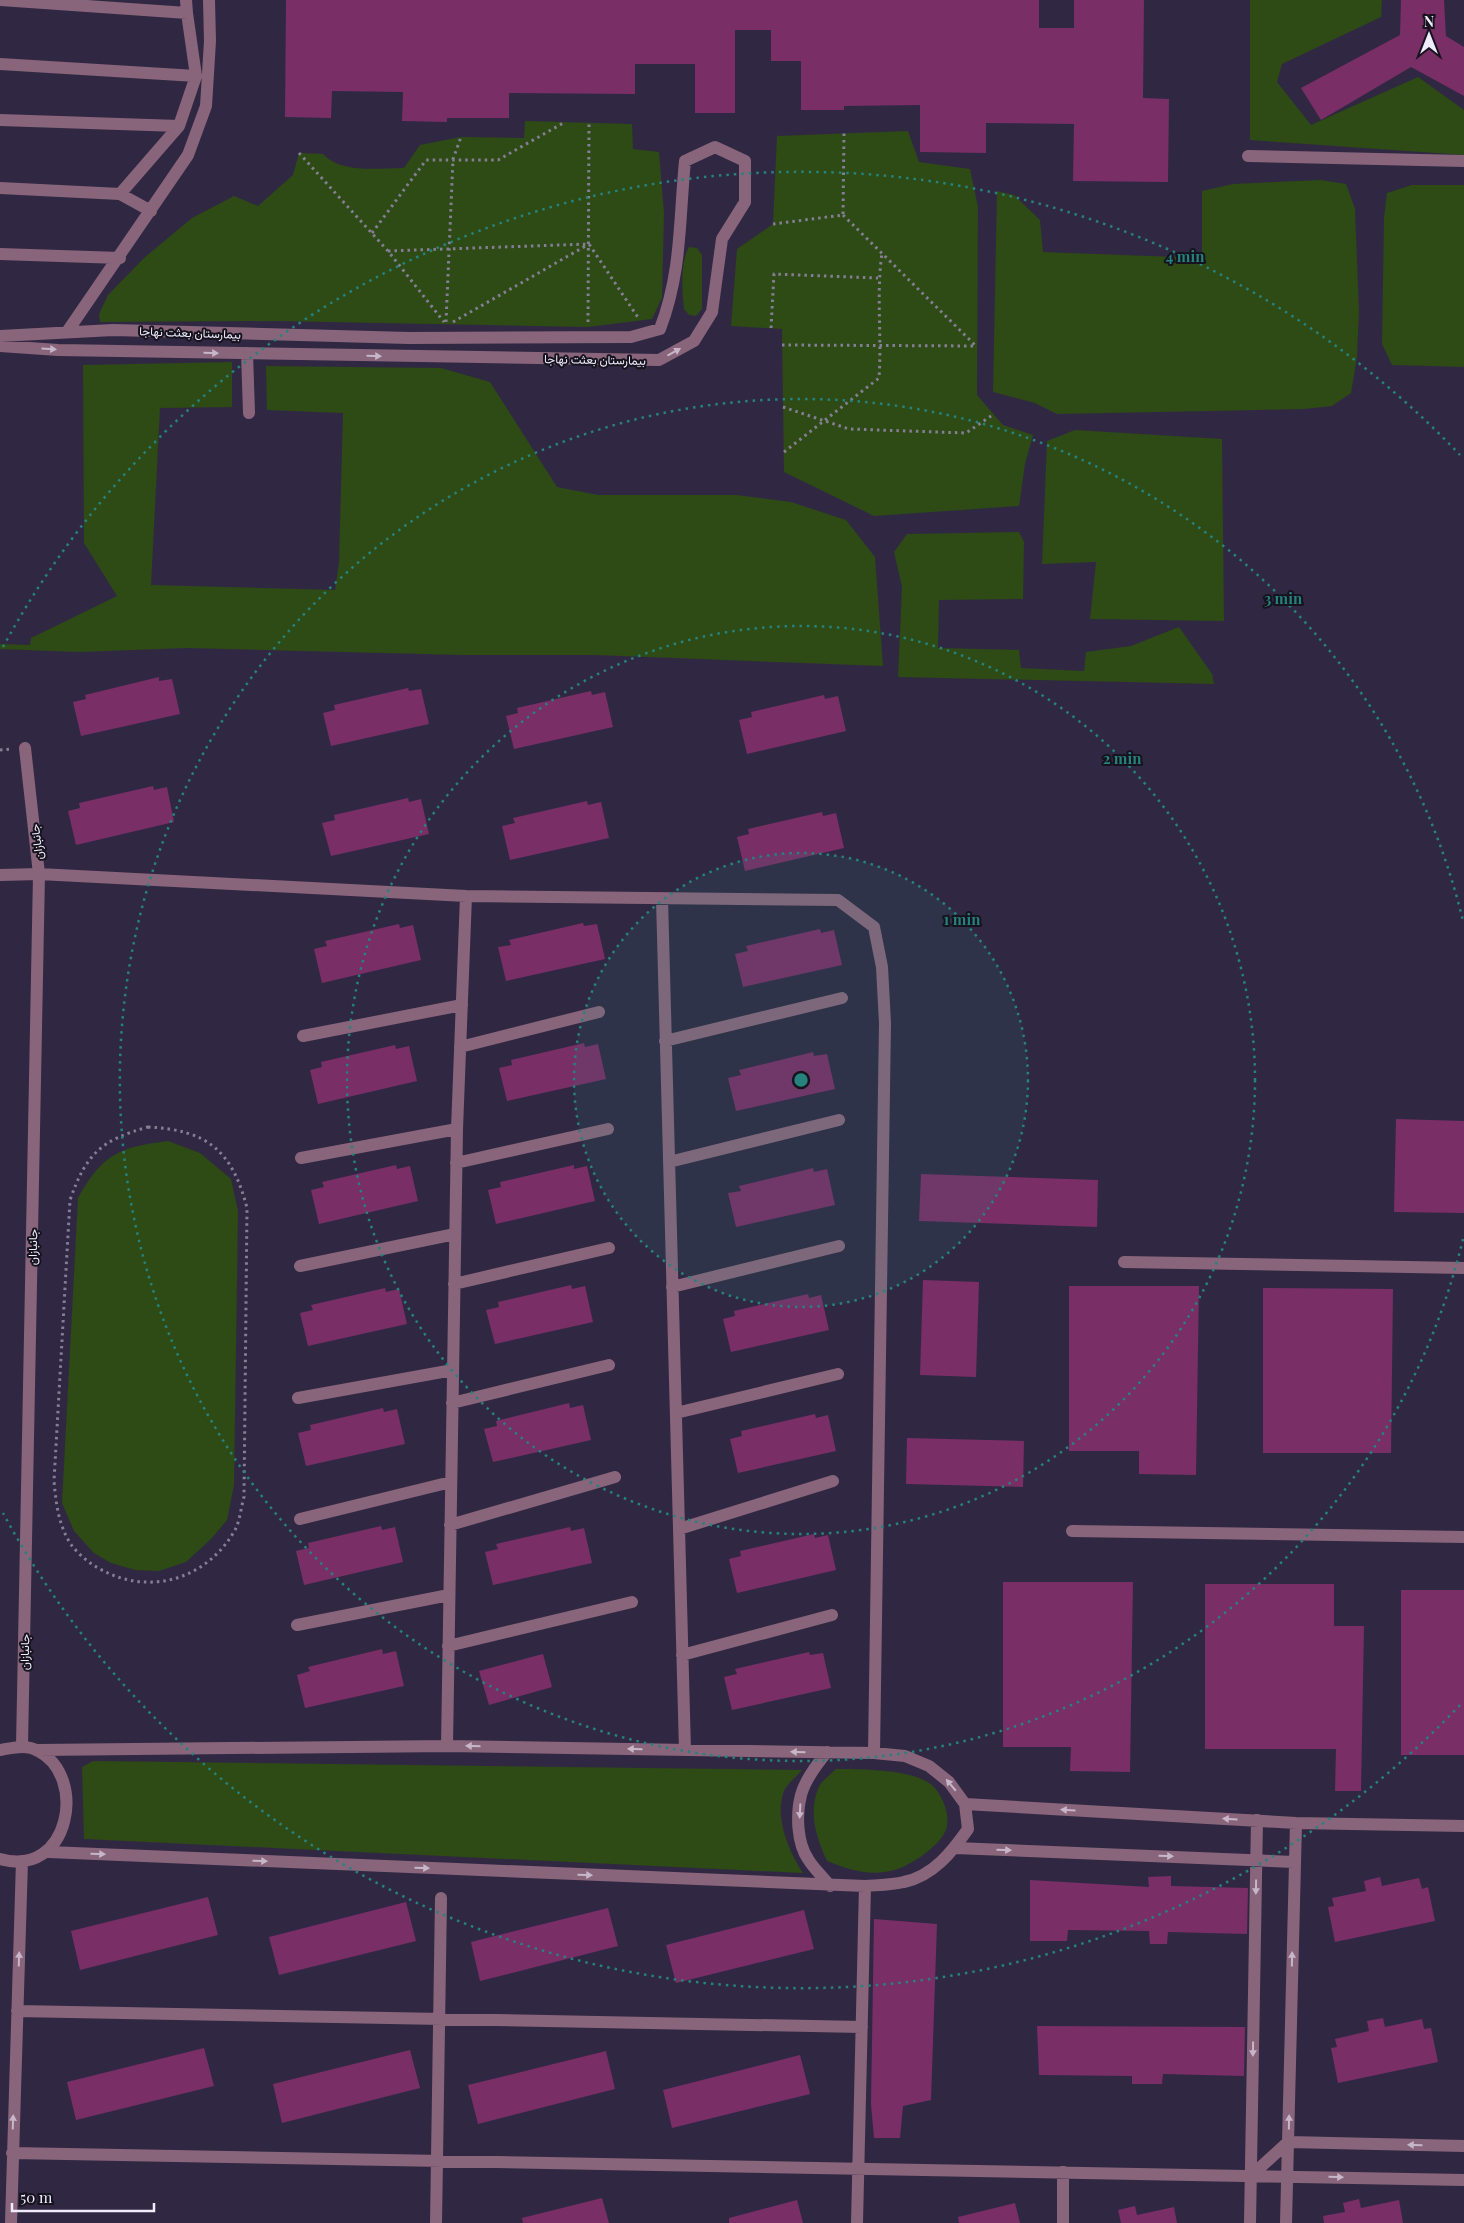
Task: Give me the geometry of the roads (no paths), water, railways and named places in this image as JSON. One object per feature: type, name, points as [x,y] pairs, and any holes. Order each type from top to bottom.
[{"type":"street","points":[[1,0],[186,6],[196,76],[179,126],[120,194]]},
{"type":"street","points":[[67,332],[120,258],[188,155],[206,106],[210,41],[209,0]]},
{"type":"street","points":[[0,64],[196,76]]},
{"type":"street","points":[[0,120],[179,126]]},
{"type":"street","name":"بیمارستان بعثت نهاجا","points":[[0,336],[113,330],[409,338],[631,337],[660,329],[671,300],[680,243],[680,206],[684,161],[715,147],[745,161],[745,202],[722,239],[712,312],[694,341],[659,360],[58,350],[0,346]]},
{"type":"street","points":[[1248,156],[1464,161]]},
{"type":"street","points":[[0,188],[120,194],[151,211]]},
{"type":"street","points":[[0,254],[120,258]]},
{"type":"street","points":[[248,353],[249,413]]},
{"type":"street","name":"جانبازان","points":[[22,1746],[39,874],[25,748]]},
{"type":"street","points":[[0,875],[39,874],[466,896],[838,900],[874,927],[882,967],[885,1023],[874,1753]]},
{"type":"street","points":[[447,1746],[456,1163],[466,896]]},
{"type":"street","points":[[662,899],[684,1750]]},
{"type":"street","points":[[666,1041],[842,998]]},
{"type":"street","points":[[304,1036],[462,1005]]},
{"type":"street","points":[[460,1047],[600,1012]]},
{"type":"street","points":[[669,1162],[839,1120]]},
{"type":"street","points":[[301,1158],[457,1129]]},
{"type":"street","points":[[456,1163],[608,1129]]},
{"type":"street","points":[[300,1266],[455,1234]]},
{"type":"street","points":[[672,1287],[839,1246]]},
{"type":"street","points":[[454,1284],[609,1248]]},
{"type":"street","points":[[1124,1262],[1464,1268]]},
{"type":"street","points":[[452,1402],[609,1365]]},
{"type":"street","points":[[298,1398],[453,1370]]},
{"type":"street","points":[[676,1413],[838,1374]]},
{"type":"street","points":[[450,1525],[615,1476]]},
{"type":"street","points":[[679,1529],[833,1481]]},
{"type":"street","points":[[300,1519],[451,1482]]},
{"type":"street","points":[[1072,1531],[1464,1537]]},
{"type":"street","points":[[297,1624],[449,1595]]},
{"type":"street","points":[[448,1646],[632,1602]]},
{"type":"street","points":[[682,1655],[832,1615]]},
{"type":"street","points":[[0,1750],[22,1746],[38,1750],[447,1746],[874,1753],[906,1756],[929,1766],[949,1782],[965,1804],[968,1829],[955,1848],[936,1867],[905,1882],[865,1886],[49,1852],[30,1861],[0,1859]]},
{"type":"street","points":[[38,1750],[52,1762],[56,1769],[64,1784],[67,1804],[59,1837],[49,1852]]},
{"type":"street","points":[[827,1752],[801,1794],[799,1812],[800,1838],[807,1858],[830,1886]]},
{"type":"street","points":[[965,1804],[1296,1823],[1464,1826]]},
{"type":"street","points":[[1250,2223],[1258,1820]]},
{"type":"street","points":[[1286,2223],[1296,1823]]},
{"type":"street","points":[[955,1848],[1294,1862]]},
{"type":"street","points":[[10,2223],[22,1861]]},
{"type":"street","points":[[857,2223],[865,1886]]},
{"type":"street","points":[[436,2223],[442,1898]]},
{"type":"street","points":[[17,2011],[862,2027]]},
{"type":"street","points":[[1251,2176],[1288,2142],[1464,2146]]},
{"type":"street","points":[[12,2153],[1464,2180]]},
{"type":"street","points":[[1063,2172],[1063,2223]]}]
